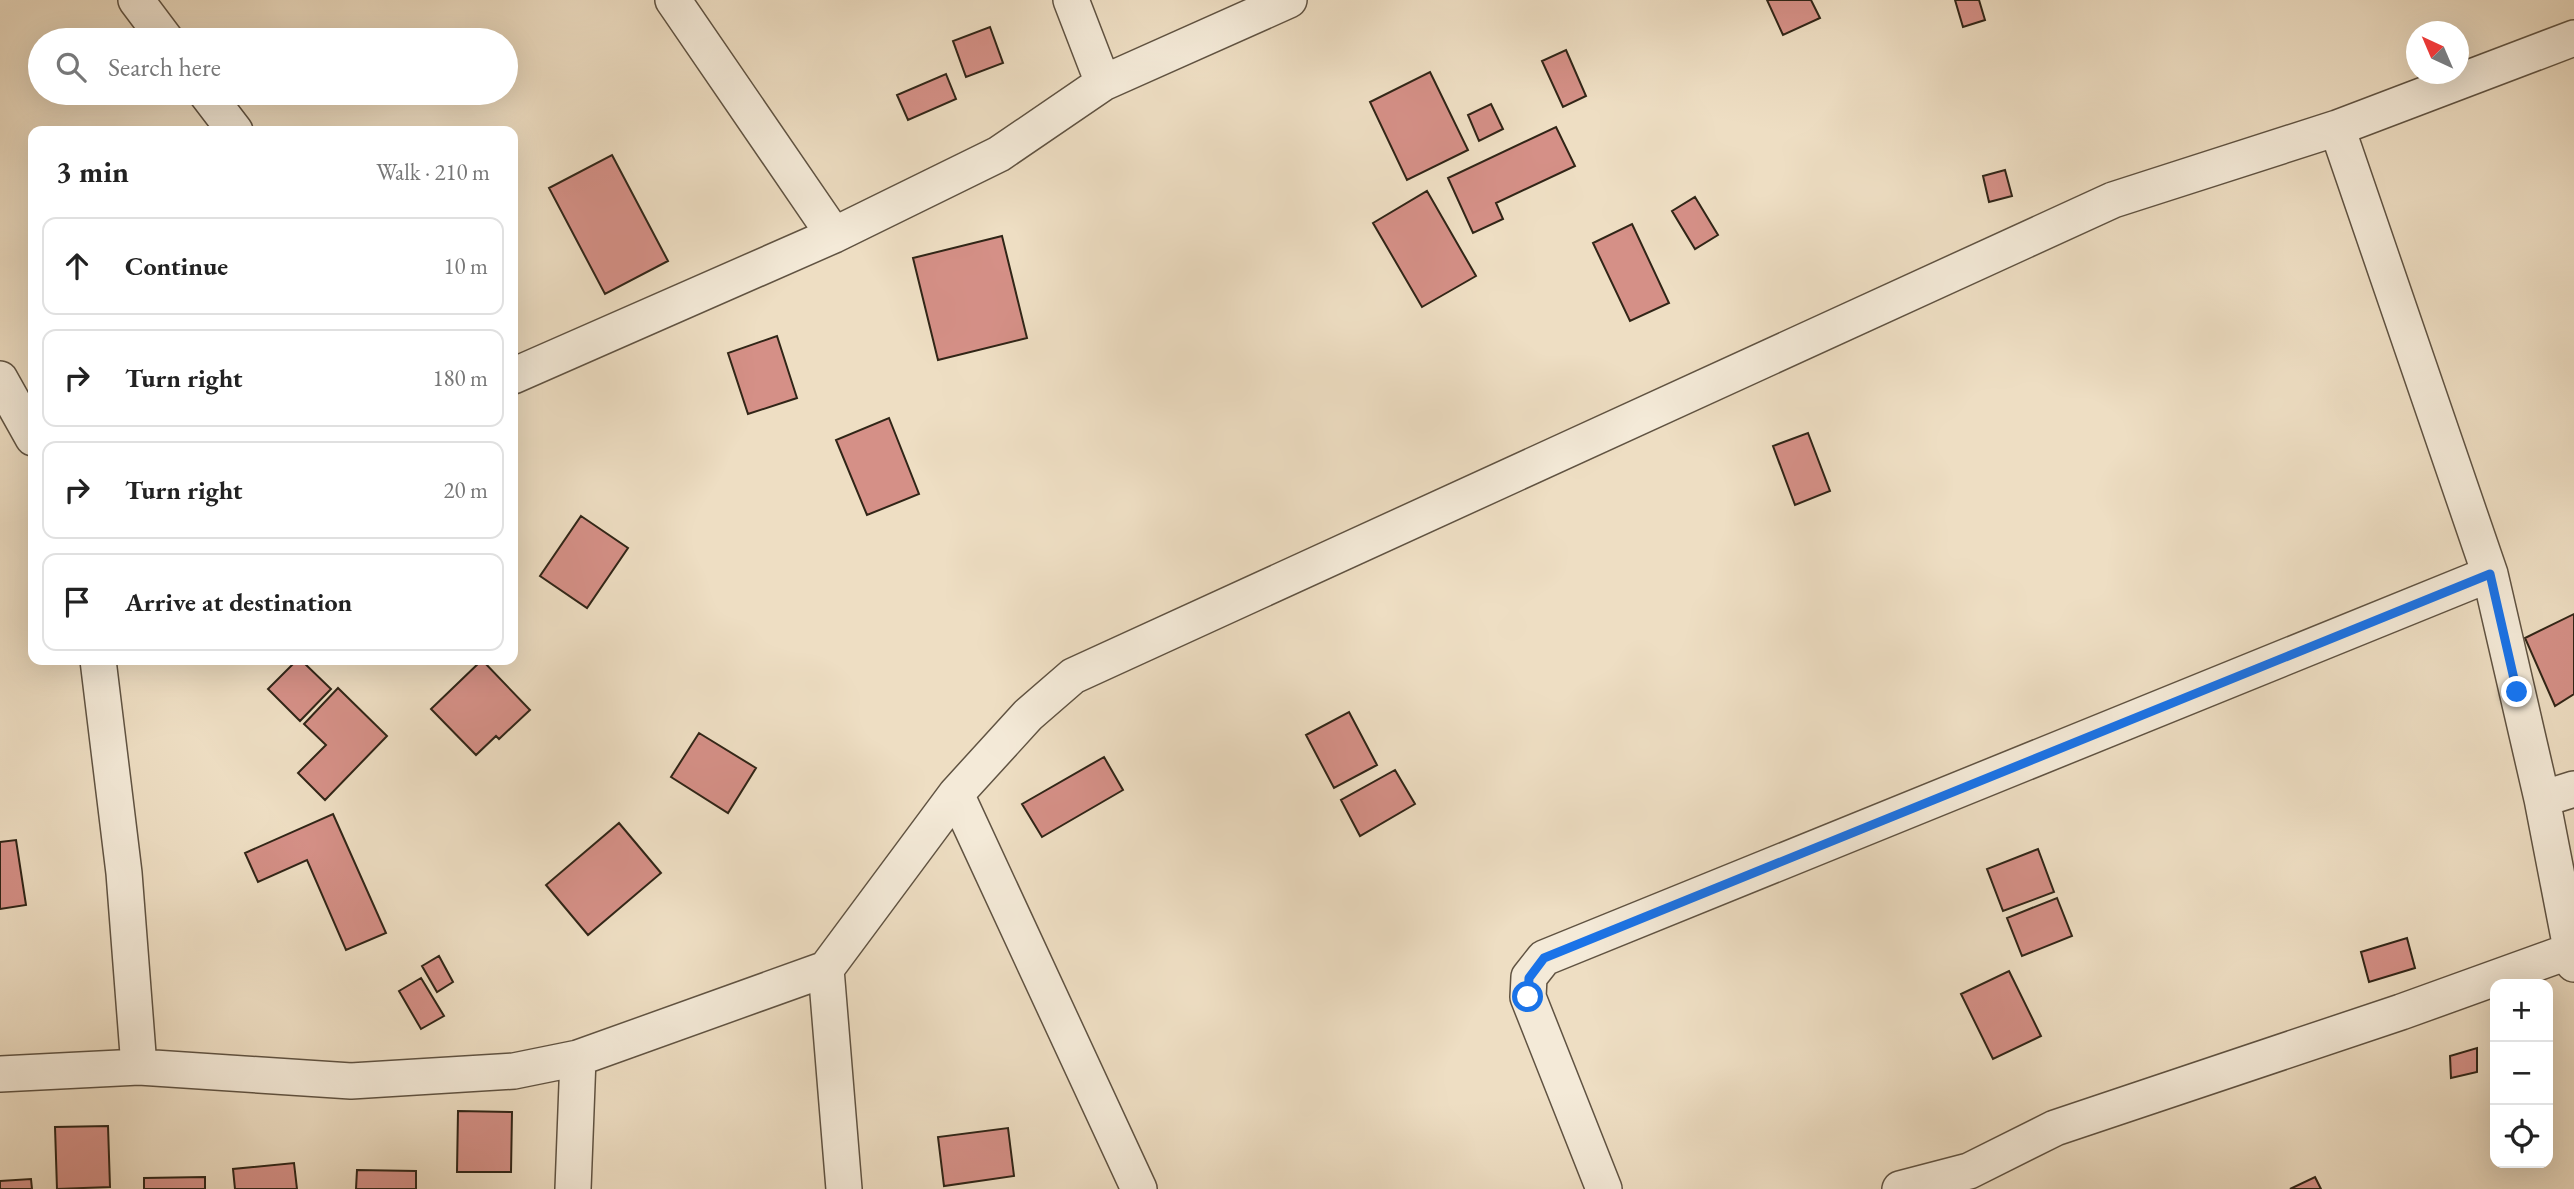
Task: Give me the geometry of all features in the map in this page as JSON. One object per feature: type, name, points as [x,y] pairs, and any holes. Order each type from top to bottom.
[{"type":"street","points":[[136,0],[157,28]]},
{"type":"street","points":[[673,0],[834,235]]},
{"type":"street","points":[[1071,0],[1103,83]]},
{"type":"street","points":[[518,374],[834,235],[999,154],[1103,83],[1289,0]]},
{"type":"street","points":[[0,1073],[139,1067],[351,1081],[514,1071],[578,1058],[827,970],[956,794],[1028,715],[1073,676],[2113,200],[2337,128],[2574,38]]},
{"type":"street","points":[[215,105],[231,126]]},
{"type":"street","points":[[1900,1189],[1969,1171],[2055,1128],[2401,1012],[2572,958],[2558,794],[2490,574],[2337,128]]},
{"type":"street","points":[[0,379],[28,429]]},
{"type":"street","points":[[1604,1189],[1528,997],[1529,978],[1544,958],[2490,574]]},
{"type":"street","points":[[99,665],[124,873],[139,1067]]},
{"type":"street","points":[[956,794],[1139,1189]]},
{"type":"street","points":[[827,970],[844,1189]]},
{"type":"street","points":[[572,1189],[578,1058]]},
{"type":"building","points":[[1767,0],[1811,0],[1820,18],[1783,35]]},
{"type":"building","points":[[1955,0],[1979,0],[1985,20],[1963,27]]},
{"type":"building","points":[[990,27],[1003,63],[966,77],[953,41]]},
{"type":"building","points":[[1566,50],[1586,96],[1563,107],[1542,61]]},
{"type":"building","points":[[1430,72],[1468,150],[1407,180],[1370,102]]},
{"type":"building","points":[[946,74],[956,99],[908,120],[897,95]]},
{"type":"building","points":[[1491,104],[1503,129],[1479,141],[1468,115]]},
{"type":"building","points":[[1556,127],[1575,166],[1496,203],[1503,219],[1473,233],[1448,178]]},
{"type":"building","points":[[612,155],[668,261],[605,294],[549,188]]},
{"type":"building","points":[[2005,170],[2012,196],[1989,202],[1983,176]]},
{"type":"building","points":[[1427,191],[1476,276],[1422,307],[1373,223]]},
{"type":"building","points":[[1695,197],[1718,235],[1695,249],[1672,211]]},
{"type":"building","points":[[1632,224],[1669,303],[1630,321],[1593,243]]},
{"type":"building","points":[[1002,236],[1027,338],[938,360],[913,258]]},
{"type":"building","points":[[777,336],[797,398],[748,414],[728,353]]},
{"type":"building","points":[[889,418],[919,494],[867,515],[836,440]]},
{"type":"building","points":[[1808,433],[1830,491],[1795,505],[1773,446]]},
{"type":"building","points":[[581,516],[628,548],[587,608],[540,576]]},
{"type":"building","points":[[2574,614],[2574,694],[2555,706],[2525,638]]},
{"type":"building","points":[[292,665],[306,665],[331,689],[300,721],[268,689]]},
{"type":"building","points":[[477,665],[487,665],[530,710],[499,739],[496,736],[476,755],[431,709]]},
{"type":"building","points":[[338,688],[387,736],[325,800],[298,773],[326,745],[304,724]]},
{"type":"building","points":[[1349,712],[1377,765],[1334,788],[1306,735]]},
{"type":"building","points":[[699,733],[756,768],[728,813],[671,777]]},
{"type":"building","points":[[1104,757],[1123,790],[1042,837],[1022,804]]},
{"type":"building","points":[[1395,770],[1415,804],[1360,836],[1341,800]]},
{"type":"building","points":[[333,814],[386,933],[346,950],[307,860],[258,882],[245,853]]},
{"type":"building","points":[[619,823],[661,873],[588,935],[546,885]]},
{"type":"building","points":[[16,840],[26,905],[0,909],[0,842]]},
{"type":"building","points":[[2038,849],[2054,892],[2003,911],[1987,869]]},
{"type":"building","points":[[2057,898],[2072,936],[2022,956],[2007,918]]},
{"type":"building","points":[[2407,938],[2415,968],[2369,982],[2361,952]]},
{"type":"building","points":[[439,956],[453,982],[437,992],[422,966]]},
{"type":"building","points":[[2009,971],[2041,1036],[1993,1059],[1961,994]]},
{"type":"building","points":[[421,978],[444,1016],[421,1029],[399,991]]},
{"type":"building","points":[[2477,1048],[2477,1072],[2451,1078],[2450,1056]]},
{"type":"building","points":[[458,1111],[512,1112],[511,1172],[457,1172]]},
{"type":"building","points":[[108,1126],[110,1187],[57,1189],[55,1127]]},
{"type":"building","points":[[1008,1128],[1014,1176],[944,1186],[938,1137]]},
{"type":"building","points":[[294,1163],[297,1189],[235,1189],[233,1169]]},
{"type":"building","points":[[357,1170],[416,1171],[416,1189],[356,1189]]},
{"type":"building","points":[[205,1177],[205,1189],[144,1189],[144,1178]]},
{"type":"building","points":[[2315,1177],[2321,1189],[2290,1189]]},
{"type":"building","points":[[31,1179],[32,1189],[0,1189],[0,1181]]},
{"type":"route","points":[[1528,997],[1529,978],[1544,958],[2490,574],[2517,692]]}]
